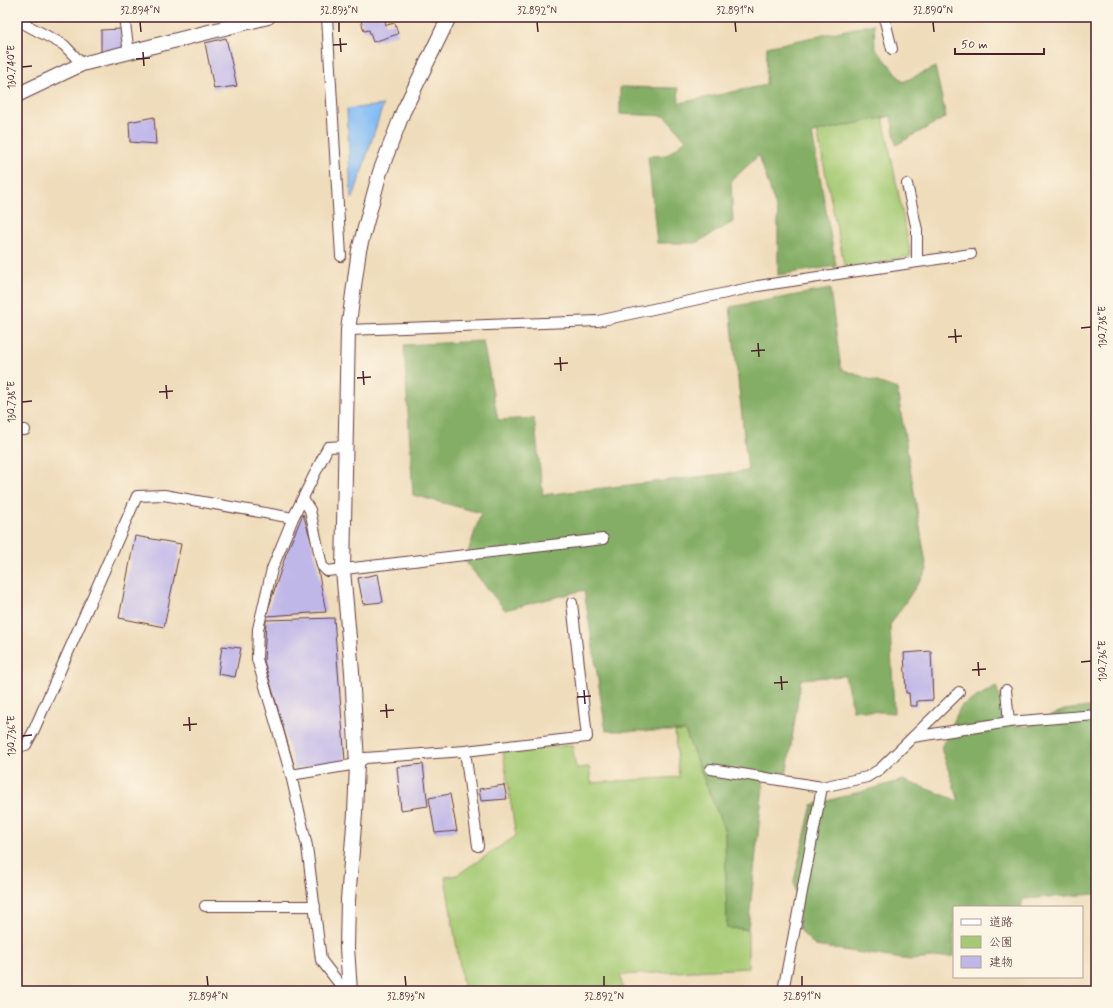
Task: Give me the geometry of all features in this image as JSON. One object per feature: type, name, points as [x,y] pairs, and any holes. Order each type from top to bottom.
[{"type":"street","points":[[124,17],[129,52]]},
{"type":"street","points":[[17,95],[82,64],[268,17]]},
{"type":"street","points":[[327,17],[341,256]]},
{"type":"street","points":[[350,991],[347,948],[348,900],[355,813],[357,764],[352,672],[343,570],[348,330],[359,250],[380,172],[403,112],[449,17]]},
{"type":"street","points":[[884,17],[892,50]]},
{"type":"street","points":[[17,20],[64,44],[82,64]]},
{"type":"street","points":[[907,184],[917,230],[917,262]]},
{"type":"street","points":[[348,330],[598,321],[758,286],[971,254]]},
{"type":"street","points":[[345,446],[328,447],[294,518],[272,569],[258,629],[257,659],[291,775],[307,846],[322,960],[345,991]]},
{"type":"street","points":[[17,748],[26,745],[33,732],[137,496],[164,495],[294,518]]},
{"type":"street","points":[[303,499],[310,510],[322,566],[327,572],[603,539]]},
{"type":"street","points":[[291,775],[357,764],[365,758],[465,751],[587,737],[572,603]]},
{"type":"street","points":[[1006,690],[1009,722]]},
{"type":"street","points":[[711,769],[822,787],[867,777],[880,769],[960,692]]},
{"type":"street","points":[[913,737],[1009,722],[1096,715]]},
{"type":"street","points":[[465,751],[478,846]]},
{"type":"street","points":[[783,991],[822,787]]},
{"type":"street","points":[[205,906],[315,906]]},
{"type":"green space","points":[[874,24],[875,47],[903,82],[935,67],[946,117],[896,145],[891,116],[812,133],[836,266],[778,275],[778,214],[759,155],[731,181],[733,222],[696,243],[657,243],[648,156],[667,155],[686,140],[665,116],[620,114],[620,87],[678,88],[679,103],[766,85],[767,47]]},
{"type":"green space","points":[[882,112],[911,256],[845,269],[816,126]]},
{"type":"green space","points":[[830,289],[841,369],[897,389],[927,570],[890,625],[894,713],[853,710],[845,676],[801,679],[787,772],[764,777],[748,929],[727,928],[725,832],[685,731],[606,731],[584,590],[505,610],[465,561],[481,513],[413,495],[404,345],[483,341],[498,420],[534,418],[543,495],[748,471],[730,307]]},
{"type":"green space","points":[[996,686],[1009,721],[1026,727],[1064,710],[1096,706],[1096,894],[1023,899],[1021,906],[953,906],[953,956],[910,960],[815,946],[800,930],[794,881],[812,805],[903,780],[959,801],[941,748],[961,706]]},
{"type":"green space","points":[[675,731],[685,731],[725,832],[727,928],[748,929],[748,968],[620,975],[623,991],[464,991],[445,877],[457,875],[516,836],[503,752],[572,745],[576,768],[589,767],[591,783],[679,777]]},
{"type":"water","points":[[383,105],[353,198],[351,198],[347,109]]},
{"type":"building","points":[[360,17],[384,17],[386,25],[395,23],[398,34],[373,42],[369,30],[364,31]]},
{"type":"building","points":[[122,29],[125,50],[101,53],[101,30]]},
{"type":"building","points":[[226,38],[237,86],[214,89],[205,43]]},
{"type":"building","points":[[154,117],[156,144],[130,142],[129,122]]},
{"type":"building","points":[[303,514],[315,554],[326,612],[266,616],[286,554]]},
{"type":"building","points":[[135,536],[181,544],[164,627],[119,618]]},
{"type":"building","points":[[378,574],[383,602],[363,604],[358,578]]},
{"type":"building","points":[[334,618],[345,761],[295,769],[264,661],[266,620]]},
{"type":"building","points":[[222,646],[241,648],[235,677],[218,674]]},
{"type":"building","points":[[931,651],[933,700],[917,701],[917,706],[910,706],[909,693],[906,693],[904,653]]},
{"type":"building","points":[[423,764],[428,806],[401,810],[397,767]]},
{"type":"building","points":[[504,785],[507,799],[481,801],[479,789]]},
{"type":"building","points":[[450,794],[457,831],[435,833],[429,798]]}]
